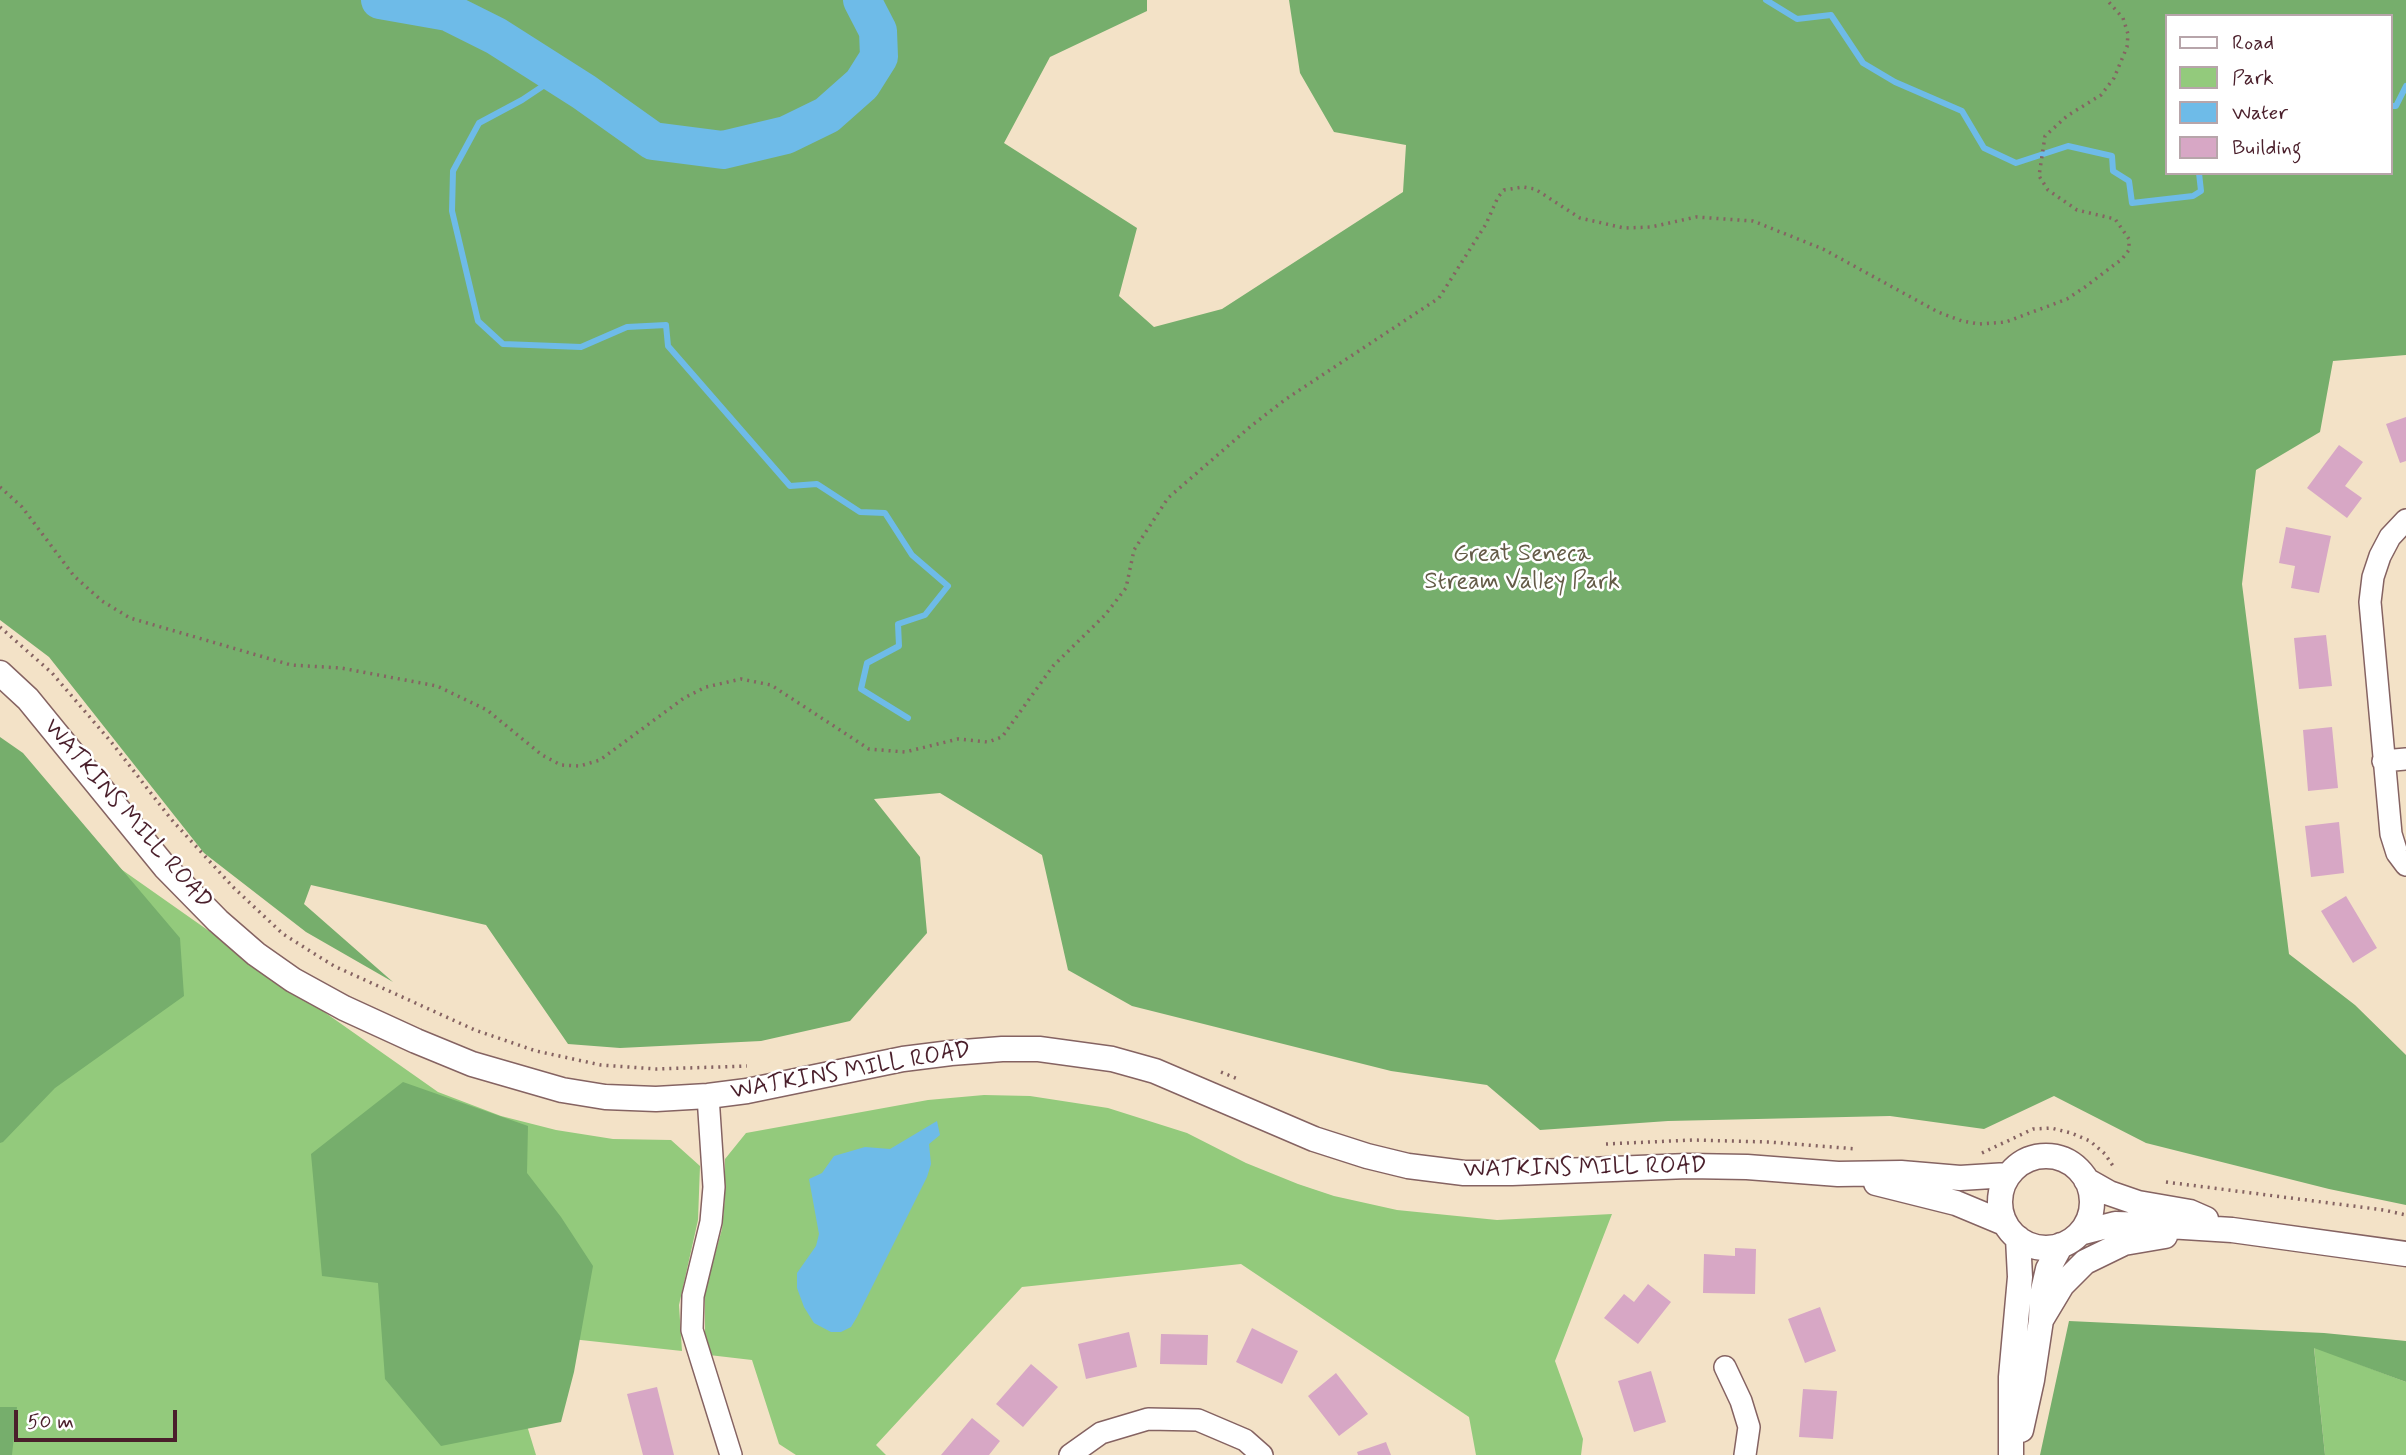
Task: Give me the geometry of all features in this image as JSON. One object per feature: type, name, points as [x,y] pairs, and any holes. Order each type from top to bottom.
[{"type":"street","points":[[2406,520],[2390,537],[2379,556],[2370,602],[2390,834],[2397,853],[2406,865]]},
{"type":"street","name":"WATKINS MILL ROAD","points":[[0,673],[28,699],[165,867],[218,921],[256,954],[293,980],[344,1008],[416,1041],[472,1064],[562,1090],[605,1097],[656,1100],[708,1096],[939,1054],[1039,1049],[1112,1059],[1155,1071],[1314,1139],[1408,1166],[1464,1173],[1688,1166],[1747,1167],[1838,1174],[1901,1173],[1960,1178],[2008,1175]]},
{"type":"street","points":[[2383,761],[2406,759]]},
{"type":"street","points":[[708,1096],[714,1187],[711,1222],[693,1296],[692,1330],[731,1455]]},
{"type":"street","points":[[2049,1156],[2064,1160],[2077,1168],[2086,1180],[2091,1194],[2091,1209],[2048,1269],[2042,1295],[2032,1380],[2013,1455],[2011,1377],[2020,1277],[2011,1231],[2000,1211],[2000,1198],[2008,1175],[2019,1164],[2033,1158],[2049,1156]]},
{"type":"street","name":"WATKINS MILL ROAD","points":[[1838,1174],[1956,1203],[2011,1231]]},
{"type":"street","points":[[2086,1180],[2109,1193],[2138,1203],[2190,1212],[2232,1230]]},
{"type":"street","points":[[2011,1231],[2031,1246],[2046,1248],[2115,1224],[2232,1230],[2406,1254]]},
{"type":"street","points":[[2041,1320],[2062,1285],[2085,1262],[2124,1243],[2232,1230]]},
{"type":"street","points":[[1725,1367],[1741,1401],[1749,1427],[1745,1455]]},
{"type":"street","points":[[1070,1455],[1101,1433],[1149,1419],[1198,1420],[1245,1440],[1262,1455]]},
{"type":"path","points":[[0,487],[22,507],[74,576],[102,601],[130,618],[291,665],[341,668],[437,686],[487,710],[542,755],[561,765],[580,766],[600,760],[684,698],[706,687],[741,679],[771,685],[869,749],[905,752],[958,738],[988,742],[1002,737],[1053,666],[1105,615],[1126,588],[1134,550],[1168,498],[1286,399],[1439,298],[1450,285],[1504,190],[1523,187],[1535,189],[1580,218],[1624,228],[1651,227],[1696,217],[1753,221],[1824,249],[1938,312],[1962,321],[1979,324],[2006,322],[2067,299],[2122,259],[2129,250],[2129,239],[2115,219],[2077,210],[2048,190],[2039,176],[2045,136],[2067,116],[2101,95],[2120,65],[2127,47],[2128,34],[2123,18],[2107,0]]},
{"type":"path","points":[[0,626],[52,673],[112,743],[171,819],[233,887],[283,934],[334,966],[475,1030],[536,1051],[601,1065],[657,1069],[754,1066]]},
{"type":"path","points":[[1218,1071],[1241,1081]]},
{"type":"path","points":[[1976,1156],[2033,1129],[2051,1128],[2090,1142],[2105,1154],[2115,1169],[2126,1176]]},
{"type":"path","points":[[1606,1144],[1705,1140],[1860,1149]]},
{"type":"path","points":[[2165,1182],[2406,1215]]},
{"type":"green space","name":"Great Seneca Stream Valley Park","points":[[0,0],[1147,0],[1147,11],[1050,57],[1004,143],[1137,228],[1119,296],[1154,327],[1222,309],[1403,192],[1406,145],[1334,132],[1300,73],[1289,0],[2406,0],[2406,355],[2333,361],[2320,432],[2256,470],[2242,584],[2289,954],[2355,1005],[2406,1055],[2406,1205],[2329,1189],[2146,1143],[2054,1096],[1984,1129],[1890,1116],[1668,1121],[1540,1130],[1487,1085],[1391,1071],[1132,1006],[1068,970],[1042,855],[940,793],[874,799],[920,857],[927,933],[850,1021],[761,1041],[620,1048],[568,1044],[486,925],[311,885],[304,904],[393,982],[306,932],[204,853],[49,657],[0,620]]},
{"type":"green space","points":[[0,737],[23,753],[180,938],[184,996],[55,1088],[0,1143]]},
{"type":"green space","points":[[0,784],[438,1092],[501,1116],[556,1130],[613,1139],[671,1140],[700,1166],[698,1220],[679,1305],[682,1351],[498,1331],[536,1455],[0,1455]]},
{"type":"green space","points":[[403,1082],[528,1126],[527,1173],[561,1217],[593,1266],[574,1372],[561,1422],[441,1446],[385,1379],[378,1283],[322,1276],[311,1154]]},
{"type":"green space","points":[[984,1095],[1030,1096],[1108,1108],[1187,1133],[1246,1163],[1298,1184],[1334,1196],[1397,1210],[1497,1220],[1612,1214],[1555,1361],[1583,1439],[1581,1455],[1476,1455],[1469,1417],[1241,1264],[1022,1287],[876,1445],[886,1455],[796,1455],[779,1444],[752,1360],[709,1355],[705,1341],[705,1291],[722,1229],[725,1159],[746,1133],[928,1100]]},
{"type":"green space","points":[[2069,1321],[2324,1333],[2406,1341],[2406,1382],[2314,1348],[2325,1455],[2040,1455]]},
{"type":"green space","points":[[2314,1347],[2406,1382],[2406,1455],[2325,1455]]},
{"type":"green space","points":[[0,1407],[17,1407],[12,1455],[0,1455]]},
{"type":"water","points":[[937,1121],[940,1135],[929,1144],[931,1164],[927,1177],[851,1327],[841,1332],[831,1332],[814,1323],[797,1288],[797,1273],[816,1246],[819,1234],[809,1179],[822,1173],[834,1156],[865,1147],[890,1149]]},
{"type":"building","points":[[2406,417],[2406,461],[2400,463],[2386,424]]},
{"type":"building","points":[[2339,445],[2363,462],[2345,486],[2362,498],[2347,518],[2307,488]]},
{"type":"building","points":[[2286,527],[2331,536],[2319,593],[2291,588],[2295,566],[2279,563]]},
{"type":"building","points":[[2326,635],[2332,686],[2299,689],[2294,638]]},
{"type":"building","points":[[2332,727],[2338,788],[2308,791],[2303,730]]},
{"type":"building","points":[[2339,822],[2344,873],[2311,877],[2305,826]]},
{"type":"building","points":[[2346,896],[2377,948],[2353,963],[2321,911]]},
{"type":"building","points":[[1735,1248],[1756,1249],[1755,1294],[1703,1293],[1704,1254],[1735,1256]]},
{"type":"building","points":[[1648,1284],[1671,1302],[1638,1344],[1604,1318],[1624,1294],[1634,1302]]},
{"type":"building","points":[[1820,1307],[1836,1351],[1805,1363],[1788,1319]]},
{"type":"building","points":[[1252,1328],[1298,1351],[1282,1384],[1236,1362]]},
{"type":"building","points":[[1129,1332],[1137,1367],[1086,1379],[1078,1344]]},
{"type":"building","points":[[1161,1334],[1208,1335],[1207,1365],[1160,1364]]},
{"type":"building","points":[[1031,1364],[1058,1387],[1023,1427],[996,1404]]},
{"type":"building","points":[[1651,1371],[1666,1422],[1634,1432],[1618,1381]]},
{"type":"building","points":[[1336,1373],[1368,1414],[1339,1436],[1308,1396]]},
{"type":"building","points":[[657,1387],[674,1455],[643,1455],[627,1394]]},
{"type":"building","points":[[1803,1389],[1837,1391],[1833,1439],[1799,1437]]},
{"type":"building","points":[[972,1418],[1000,1441],[989,1455],[941,1455]]},
{"type":"building","points":[[1386,1442],[1391,1455],[1358,1455],[1357,1452]]},
{"type":"waterway","points":[[380,0],[448,12],[496,36],[584,92],[653,141],[723,150],[786,135],[827,115],[862,84],[879,57],[878,31],[862,0]]},
{"type":"waterway","points":[[1766,0],[1797,19],[1831,15],[1863,63],[1895,82],[1962,111],[1984,148],[2016,163],[2068,146],[2112,156],[2113,171],[2129,181],[2132,203],[2193,196],[2201,191],[2199,175]]},
{"type":"waterway","points":[[558,76],[522,100],[479,123],[453,171],[452,211],[478,321],[503,344],[581,347],[627,327],[666,325],[668,346],[790,486],[817,484],[860,512],[885,513],[912,555],[948,586],[925,615],[898,624],[899,646],[867,663],[861,689],[908,718]]},
{"type":"waterway","points":[[2392,106],[2396,106],[2406,86]]}]
